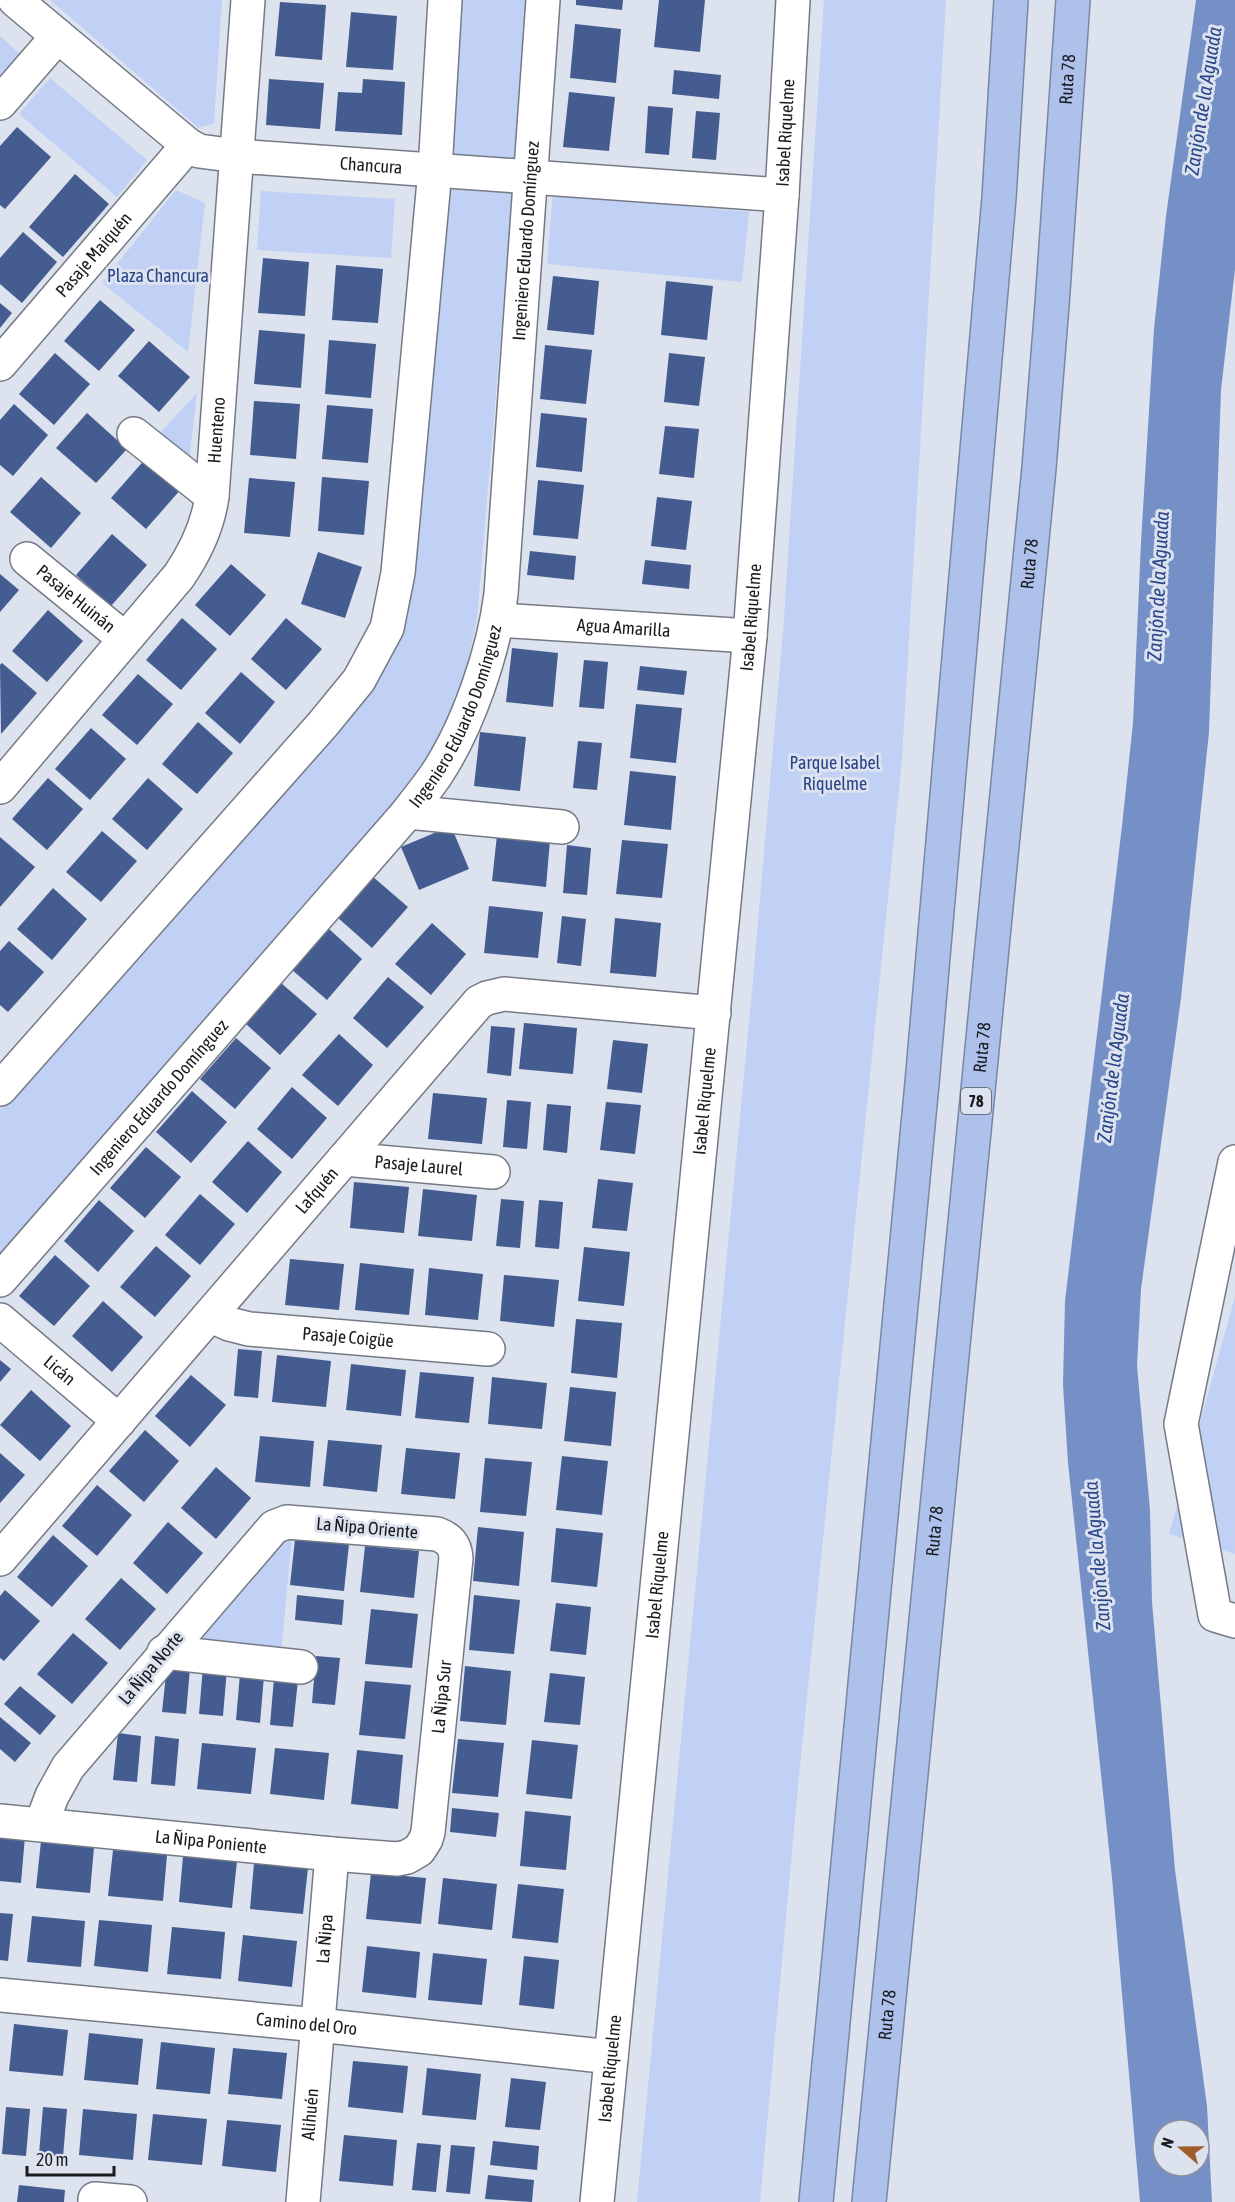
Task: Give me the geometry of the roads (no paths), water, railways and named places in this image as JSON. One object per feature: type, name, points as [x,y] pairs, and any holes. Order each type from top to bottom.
[{"type":"highway","points":[[816,2202],[923,1071],[999,198],[1011,0]]},
{"type":"highway","name":"Ruta 78","points":[[869,2202],[1039,468],[1073,0]]},
{"type":"street","name":"Chancura","points":[[15,0],[188,145],[199,151],[237,156],[782,195]]},
{"type":"street","name":"Huenteno","points":[[2,781],[179,576],[191,558],[207,521],[212,496],[248,0]]},
{"type":"street","points":[[0,1089],[323,724],[359,680],[387,628],[398,573],[435,170],[446,0]]},
{"type":"street","name":"Ingeniero Eduardo Domínguez","points":[[0,1280],[408,812],[436,774],[456,739],[477,689],[498,620],[543,0]]},
{"type":"street","name":"Isabel Riquelme","points":[[597,2202],[750,636],[782,195],[793,0]]},
{"type":"street","points":[[0,103],[58,36]]},
{"type":"street","name":"Pasaje Maiquén","points":[[0,364],[188,145]]},
{"type":"street","points":[[134,434],[212,496]]},
{"type":"street","name":"Pasaje Huinán","points":[[27,559],[125,639]]},
{"type":"street","name":"Agua Amarilla","points":[[498,620],[750,636]]},
{"type":"street","points":[[408,812],[562,827]]},
{"type":"street","name":"Lafquén","points":[[0,1559],[474,1008],[487,998],[504,994],[714,1013]]},
{"type":"street","name":"Pasaje Laurel","points":[[344,1159],[492,1172]]},
{"type":"street","points":[[1235,1162],[1181,1424],[1215,1615],[1235,1621]]},
{"type":"street","name":"Pasaje Coigüe","points":[[210,1315],[229,1324],[249,1329],[488,1349]]},
{"type":"street","name":"Licán","points":[[0,1320],[119,1421]]},
{"type":"street","name":"La Ñipa Oriente","points":[[279,1524],[287,1522],[437,1534],[446,1537],[451,1542]]},
{"type":"street","name":"La Ñipa Norte","points":[[41,1825],[52,1796],[68,1767],[274,1527],[279,1524]]},
{"type":"street","name":"La Ñipa Sur","points":[[419,1850],[428,1832],[456,1558],[451,1542]]},
{"type":"street","points":[[165,1653],[301,1667]]},
{"type":"street","name":"La Ñipa Poniente","points":[[0,1821],[332,1854],[397,1858],[407,1857],[419,1850]]},
{"type":"street","name":"La Ñipa","points":[[318,2025],[332,1854]]},
{"type":"street","name":"Camino del Oro","points":[[0,1995],[318,2025],[610,2057]]},
{"type":"street","name":"Alihuén","points":[[303,2202],[318,2025]]},
{"type":"street","points":[[95,2200],[130,2202]]},
{"type":"water","name":"Zanjón de la Aguada","points":[[1196,0],[1235,0],[1235,269],[1221,390],[1209,732],[1181,998],[1141,1289],[1137,1366],[1150,1510],[1152,1602],[1175,1870],[1208,2118],[1151,2118],[1151,2178],[1211,2178],[1212,2202],[1140,2202],[1112,1878],[1068,1463],[1063,1385],[1065,1301],[1133,723],[1154,329],[1166,216]]},
{"type":"park label","name":"Plaza Chancura","points":[[158,276]]},
{"type":"park label","name":"Parque Isabel Riquelme","points":[[835,774]]}]
